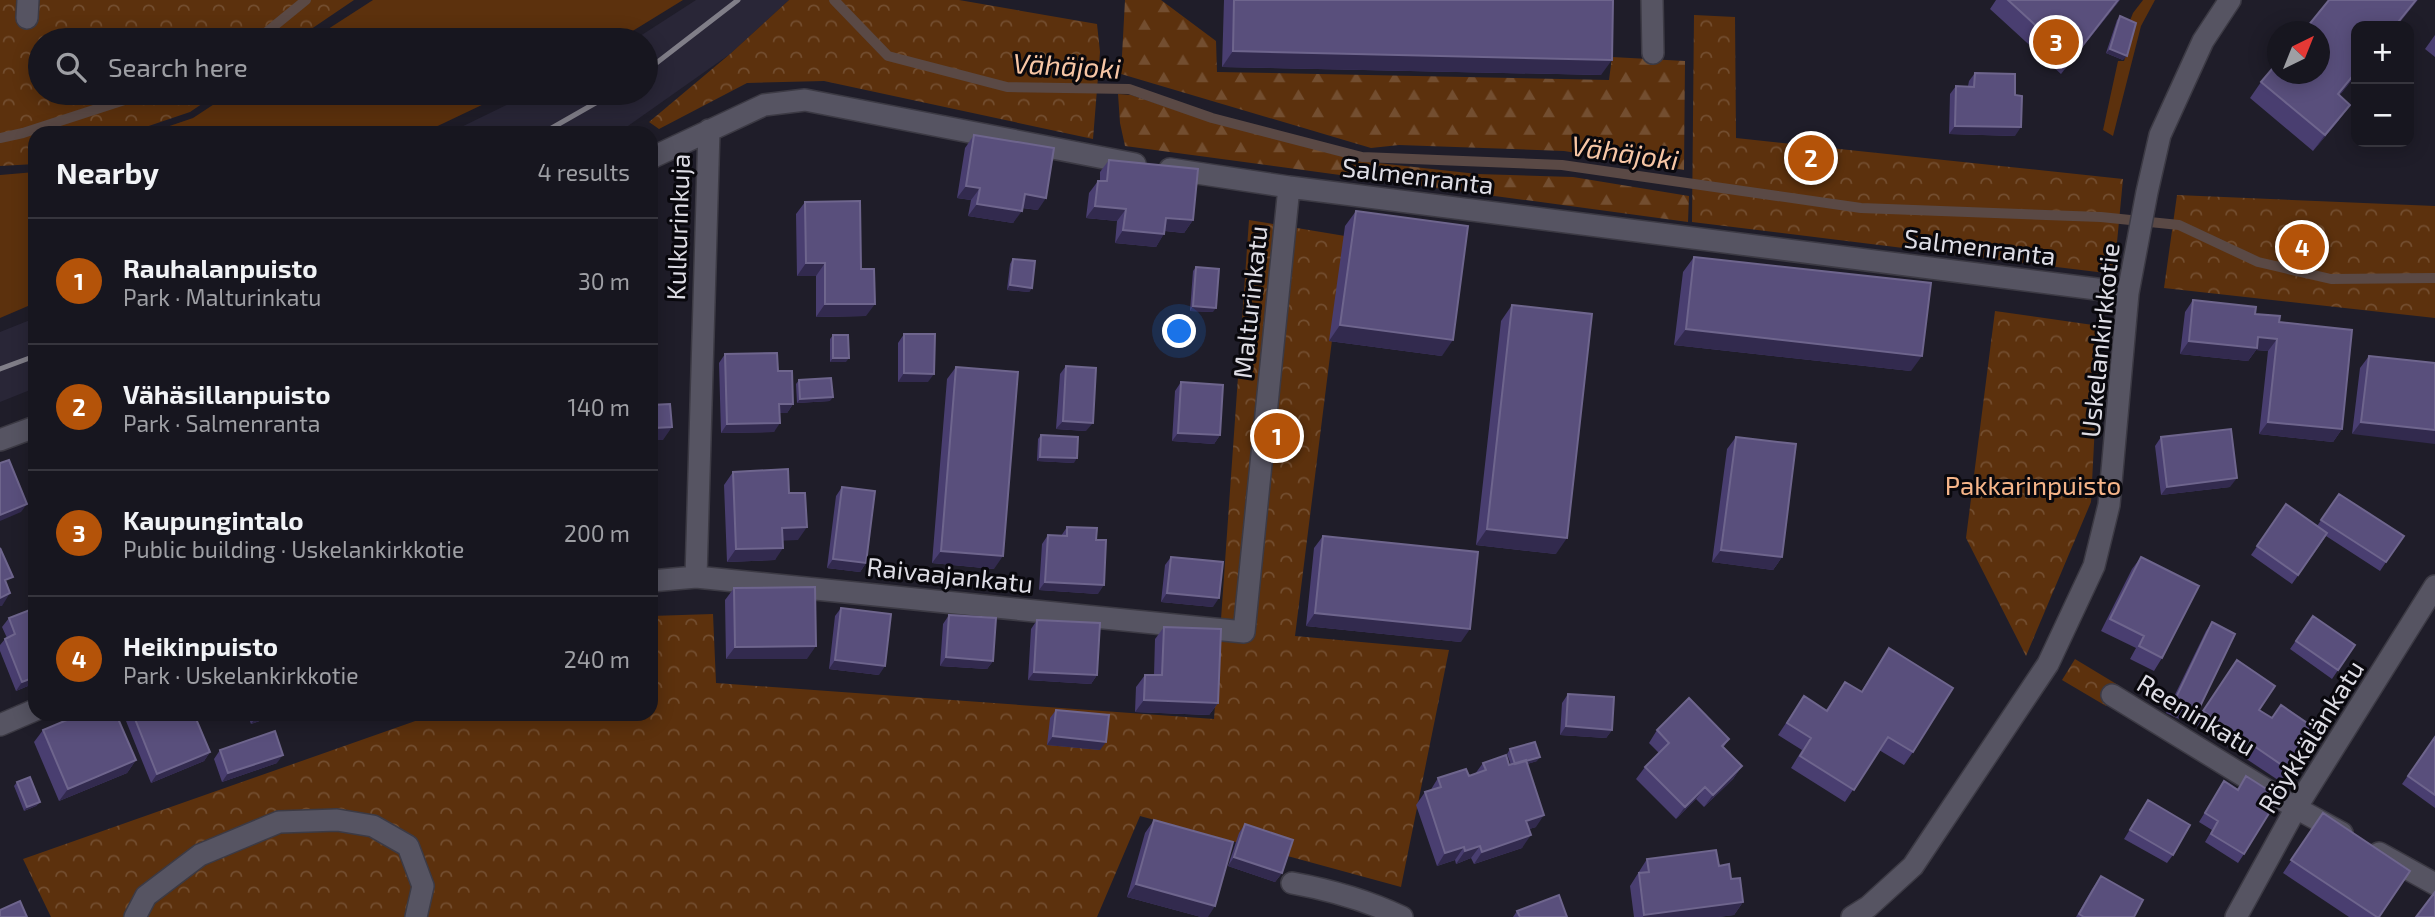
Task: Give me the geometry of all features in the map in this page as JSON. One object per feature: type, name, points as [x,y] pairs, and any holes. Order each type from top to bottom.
[{"type":"street","points":[[1652,0],[1653,52]]},
{"type":"street","name":"Uskelankirkkotie","points":[[1852,917],[1868,907],[1913,866],[2048,664],[2094,566],[2109,505],[2128,293],[2160,135],[2203,41],[2230,0]]},
{"type":"street","name":"Salmenranta","points":[[658,155],[764,106],[805,100],[1112,161],[1289,187],[2128,293]]},
{"type":"street","name":"Kulkurinkuja","points":[[696,577],[709,130]]},
{"type":"street","name":"Malturinkatu","points":[[1244,632],[1289,187]]},
{"type":"street","points":[[0,440],[28,430]]},
{"type":"street","name":"Raivaajankatu","points":[[658,580],[696,577],[1244,632]]},
{"type":"street","name":"Röykkälänkatu","points":[[2236,917],[2296,808],[2435,586]]},
{"type":"street","name":"Reeninkatu","points":[[2112,695],[2296,808],[2435,884]]},
{"type":"street","points":[[0,725],[28,713]]},
{"type":"street","points":[[135,917],[146,897],[200,855],[279,822],[337,820],[373,826],[408,846],[423,886],[416,917]]},
{"type":"street","points":[[1292,883],[1358,898],[1402,917]]},
{"type":"shaded area","points":[[696,0],[789,0],[730,54],[658,105],[658,28],[653,28]]},
{"type":"shaded area","points":[[506,105],[658,105],[628,126],[463,126]]},
{"type":"shaded area","points":[[28,321],[28,391],[0,402],[0,332]]},
{"type":"green space","points":[[0,0],[354,0],[313,28],[28,28],[28,105],[200,105],[190,112],[149,126],[28,126],[28,164],[0,166]]},
{"type":"green space","points":[[373,0],[683,0],[638,28],[330,28]]},
{"type":"green space","points":[[789,0],[959,0],[1097,24],[1100,52],[1093,139],[824,81],[747,83],[659,129],[649,122]]},
{"type":"green space","points":[[1125,0],[1161,0],[1216,41],[1217,72],[1609,80],[1612,57],[1685,61],[1684,170],[1564,151],[1399,145],[1371,148],[1121,74]]},
{"type":"green space","points":[[2143,0],[2155,0],[2141,26],[2113,136],[2103,130],[2118,61],[2124,61],[2135,26],[2129,23]]},
{"type":"green space","points":[[1694,15],[1735,17],[1736,138],[2123,179],[2114,274],[1692,222]]},
{"type":"green space","points":[[1118,94],[1131,95],[1212,122],[1360,161],[1477,174],[1573,177],[1689,196],[1688,222],[1125,146]]},
{"type":"green space","points":[[213,105],[482,105],[438,126],[170,126],[193,118]]},
{"type":"green space","points":[[28,173],[28,306],[0,318],[0,175]]},
{"type":"green space","points":[[2177,195],[2435,206],[2435,318],[2164,288]]},
{"type":"green space","points":[[1249,220],[1345,236],[1295,636],[1449,650],[1401,887],[1140,816],[1097,917],[51,917],[23,859],[415,721],[658,721],[658,616],[713,614],[716,683],[1214,719]]},
{"type":"green space","name":"Pakkarinpuisto","points":[[1995,311],[2100,326],[2091,502],[2026,656],[1966,538]]},
{"type":"green space","points":[[2075,659],[2118,685],[2106,706],[2062,680]]},
{"type":"building","points":[[1234,0],[1613,0],[1612,60],[1233,51]]},
{"type":"building","points":[[2008,0],[2118,0],[2072,59]]},
{"type":"building","points":[[2329,0],[2416,0],[2399,21],[2351,21],[2351,78],[2338,94],[2350,105],[2325,135],[2261,82],[2267,75],[2267,84],[2330,84],[2330,21],[2312,21]]},
{"type":"building","points":[[2120,16],[2136,23],[2127,56],[2110,49]]},
{"type":"building","points":[[1975,73],[2015,74],[2015,95],[2022,96],[2021,127],[1955,126],[1956,86],[1974,87]]},
{"type":"building","points":[[974,135],[1054,148],[1046,198],[1025,194],[1022,211],[977,204],[980,188],[966,186]]},
{"type":"building","points":[[1109,160],[1198,169],[1193,220],[1166,218],[1164,234],[1123,230],[1126,209],[1095,206],[1098,181],[1107,181]]},
{"type":"building","points":[[860,201],[861,269],[874,269],[875,304],[825,304],[825,263],[806,263],[805,202]]},
{"type":"building","points":[[1356,211],[1468,226],[1453,340],[1340,325]]},
{"type":"building","points":[[1694,257],[1931,283],[1922,356],[1686,329]]},
{"type":"building","points":[[1013,259],[1035,261],[1032,288],[1010,285]]},
{"type":"building","points":[[1196,267],[1219,269],[1216,308],[1193,306]]},
{"type":"building","points":[[2193,300],[2256,307],[2255,314],[2280,316],[2279,322],[2352,330],[2342,429],[2268,422],[2277,339],[2258,337],[2257,348],[2189,341]]},
{"type":"building","points":[[1512,305],[1592,314],[1567,538],[1487,529]]},
{"type":"building","points":[[904,334],[935,334],[934,374],[904,373]]},
{"type":"building","points":[[833,335],[848,335],[849,358],[833,358]]},
{"type":"building","points":[[777,353],[778,371],[792,371],[793,404],[779,404],[780,423],[727,424],[725,354]]},
{"type":"building","points":[[2369,356],[2435,363],[2435,430],[2361,422]]},
{"type":"building","points":[[1066,366],[1096,368],[1093,423],[1063,421]]},
{"type":"building","points":[[956,367],[1018,372],[1003,556],[941,551]]},
{"type":"building","points":[[831,378],[833,397],[800,399],[799,380]]},
{"type":"building","points":[[1181,382],[1223,385],[1220,435],[1178,433]]},
{"type":"building","points":[[670,404],[672,427],[658,428],[658,405]]},
{"type":"building","points":[[2231,429],[2237,478],[2167,487],[2161,437]]},
{"type":"building","points":[[1041,435],[1078,437],[1077,458],[1040,457]]},
{"type":"building","points":[[1736,437],[1796,444],[1782,557],[1721,550]]},
{"type":"building","points":[[9,460],[27,504],[0,515],[0,463]]},
{"type":"building","points":[[788,469],[789,493],[805,493],[807,527],[782,528],[783,548],[736,549],[733,472]]},
{"type":"building","points":[[842,487],[875,491],[866,563],[833,559]]},
{"type":"building","points":[[2339,494],[2404,536],[2386,562],[2321,520]]},
{"type":"building","points":[[2286,504],[2327,533],[2298,575],[2257,546]]},
{"type":"building","points":[[1067,527],[1097,528],[1096,540],[1106,540],[1104,585],[1045,582],[1048,535],[1067,536]]},
{"type":"building","points":[[1323,536],[1478,552],[1470,629],[1315,613]]},
{"type":"building","points":[[0,548],[13,577],[5,580],[10,593],[0,598]]},
{"type":"building","points":[[1171,557],[1223,562],[1219,598],[1167,593]]},
{"type":"building","points":[[2141,557],[2199,586],[2162,658],[2139,646],[2144,636],[2110,619]]},
{"type":"building","points":[[815,587],[816,646],[735,647],[734,588]]},
{"type":"building","points":[[841,608],[891,614],[885,666],[835,660]]},
{"type":"building","points":[[28,611],[28,680],[22,682],[5,639],[15,634],[9,618]]},
{"type":"building","points":[[949,615],[996,618],[993,661],[946,657]]},
{"type":"building","points":[[2313,616],[2355,645],[2338,670],[2296,641]]},
{"type":"building","points":[[1037,620],[1100,623],[1097,675],[1034,672]]},
{"type":"building","points":[[2212,622],[2235,634],[2196,715],[2173,704]]},
{"type":"building","points":[[1164,627],[1221,629],[1218,703],[1144,700],[1145,675],[1162,675]]},
{"type":"building","points":[[1889,648],[1953,688],[1913,752],[1888,737],[1854,790],[1800,756],[1811,738],[1787,723],[1804,696],[1827,711],[1845,682],[1862,692]]},
{"type":"building","points":[[2237,660],[2275,686],[2259,710],[2272,718],[2281,705],[2316,729],[2289,770],[2203,711]]},
{"type":"building","points":[[1568,694],[1614,697],[1612,730],[1566,726]]},
{"type":"building","points":[[1689,698],[1729,739],[1722,746],[1742,766],[1713,795],[1705,787],[1685,807],[1645,767],[1669,743],[1657,730]]},
{"type":"building","points":[[1056,710],[1109,715],[1106,742],[1053,736]]},
{"type":"building","points":[[64,721],[119,721],[136,760],[68,789],[43,730]]},
{"type":"building","points":[[136,721],[197,721],[210,752],[157,774]]},
{"type":"building","points":[[275,731],[283,755],[228,773],[220,750]]},
{"type":"building","points":[[2435,737],[2435,795],[2408,776]]},
{"type":"building","points":[[1535,742],[1540,757],[1515,764],[1510,749]]},
{"type":"building","points":[[1506,755],[1509,765],[1526,760],[1544,815],[1526,821],[1531,835],[1482,852],[1480,846],[1465,851],[1464,847],[1445,853],[1425,792],[1441,787],[1438,778],[1466,769],[1469,776],[1486,770],[1483,763]]},
{"type":"building","points":[[2246,776],[2279,797],[2244,854],[2211,834],[2218,821],[2205,813],[2224,781],[2238,790]]},
{"type":"building","points":[[30,777],[40,802],[27,807],[17,782]]},
{"type":"building","points":[[2148,800],[2190,825],[2173,855],[2130,830]]},
{"type":"building","points":[[2323,813],[2410,871],[2379,917],[2291,860]]},
{"type":"building","points":[[1154,820],[1233,842],[1215,906],[1136,884]]},
{"type":"building","points":[[1245,824],[1293,840],[1282,873],[1234,857]]},
{"type":"building","points":[[1716,850],[1719,866],[1729,864],[1731,879],[1740,878],[1743,902],[1644,915],[1639,873],[1649,872],[1647,859]]},
{"type":"building","points":[[2101,876],[2143,900],[2134,917],[2084,917],[2079,914]]},
{"type":"building","points":[[2435,892],[2435,917],[2416,917]]},
{"type":"building","points":[[1559,895],[1567,917],[1520,917],[1517,911]]},
{"type":"building","points":[[20,901],[27,917],[0,917],[0,910]]},
{"type":"waterway","name":"Vähäjoki","points":[[272,28],[306,0]]},
{"type":"waterway","name":"Vähäjoki","points":[[834,0],[888,56],[1007,87],[1129,89],[1212,118],[1362,157],[1562,165],[1861,208],[2101,217],[2179,225],[2258,262],[2331,279],[2435,278]]},
{"type":"waterway","name":"Vähäjoki","points":[[45,126],[109,105]]},
{"type":"waterway","name":"Vähäjoki","points":[[0,138],[28,131]]},
{"type":"railway","points":[[658,62],[738,0]]},
{"type":"railway","points":[[555,126],[592,105]]},
{"type":"railway","points":[[0,369],[28,359]]},
{"type":"place","name":"Kaupungintalo","points":[[2056,42]]},
{"type":"place","name":"Vähäsillanpuisto","points":[[1811,158]]},
{"type":"place","name":"Heikinpuisto","points":[[2302,247]]},
{"type":"place","name":"Rauhalanpuisto","points":[[1277,436]]}]
